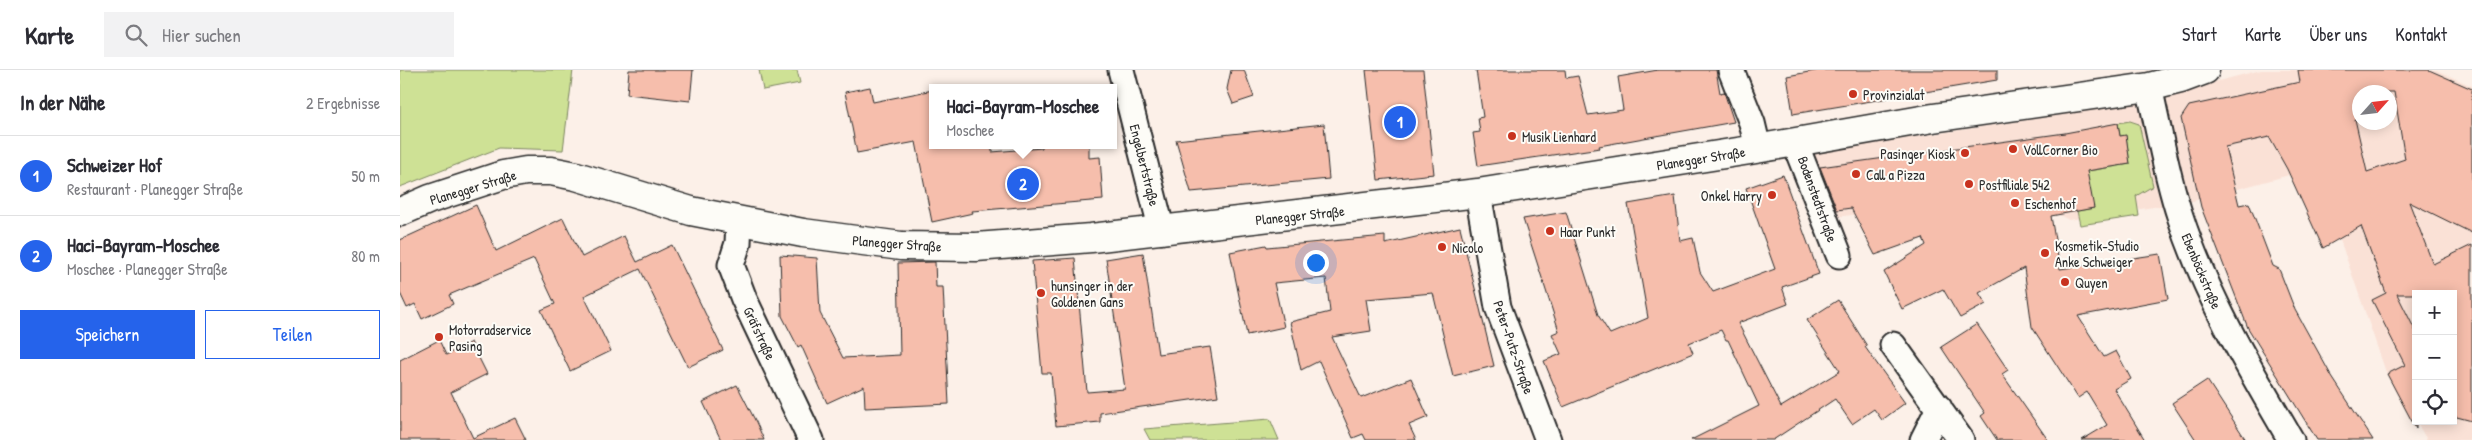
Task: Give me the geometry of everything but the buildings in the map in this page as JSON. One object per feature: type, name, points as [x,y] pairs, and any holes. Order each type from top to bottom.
[{"type":"main road","name":"Planegger Straße","points":[[400,212],[430,199],[503,175],[526,171],[552,171],[691,211],[842,239],[901,246],[944,247],[1072,240],[1478,193],[1933,118],[2149,87],[2181,79],[2204,70]]},
{"type":"street","name":"Engelbertstraße","points":[[1121,70],[1162,231]]},
{"type":"street","points":[[1731,70],[1752,123],[1758,148]]},
{"type":"street","name":"Ebenböckstraße","points":[[2149,87],[2180,215],[2202,276],[2251,370],[2292,440]]},
{"type":"street","name":"Bodenstedtstraße","points":[[1800,141],[1800,156],[1840,256]]},
{"type":"street","name":"Peter-Putz-Straße","points":[[1478,193],[1498,307],[1548,440]]},
{"type":"street","name":"Gräfstraße","points":[[739,221],[738,243],[731,265],[744,300],[811,440]]},
{"type":"street","points":[[1892,345],[1940,408],[1961,440]]},
{"type":"street","points":[[1923,440],[1940,408]]},
{"type":"shaded area","points":[[2261,70],[2436,70],[2472,86],[2472,440],[2427,440],[2418,425],[2457,425],[2457,290],[2412,290],[2412,416],[2403,406],[2387,375],[2315,168],[2193,201],[2069,220],[2051,211],[1975,201],[1826,218],[1809,153],[2125,105]]},
{"type":"green space","points":[[400,70],[573,70],[563,150],[499,148],[400,187]]},
{"type":"green space","points":[[759,70],[797,70],[800,83],[763,90]]},
{"type":"green space","points":[[2130,121],[2139,124],[2153,186],[2136,196],[2139,216],[2080,225],[2077,211],[2094,208],[2075,173],[2130,164],[2126,136],[2120,136],[2118,123]]},
{"type":"green space","points":[[1270,419],[1279,440],[1150,440],[1144,429]]},
{"type":"place","name":"Provinzialat","points":[[1853,94]]},
{"type":"place","name":"Schweizer Hof","points":[[1400,122]]},
{"type":"place","name":"Musik Lienhard","points":[[1512,136]]},
{"type":"place","name":"VollCorner Bio","points":[[2013,149]]},
{"type":"place","name":"Pasinger Kiosk","points":[[1965,153]]},
{"type":"place","name":"Call a Pizza","points":[[1856,174]]},
{"type":"place","name":"Haci-Bayram-Moschee","points":[[1023,184]]},
{"type":"place","name":"Postfiliale 542","points":[[1969,184]]},
{"type":"place","name":"Onkel Harry","points":[[1772,195]]},
{"type":"place","name":"Eschenhof","points":[[2015,203]]},
{"type":"place","name":"Haar Punkt","points":[[1550,231]]},
{"type":"place","name":"Nicolo","points":[[1442,247]]},
{"type":"place","name":"Kosmetik-Studio Anke Schweiger","points":[[2045,253]]},
{"type":"place","name":"Quyen","points":[[2065,282]]},
{"type":"place","name":"hunsinger in der Goldenen Gans","points":[[1041,293]]},
{"type":"place","name":"Motorradservice Pasing","points":[[439,337]]}]
